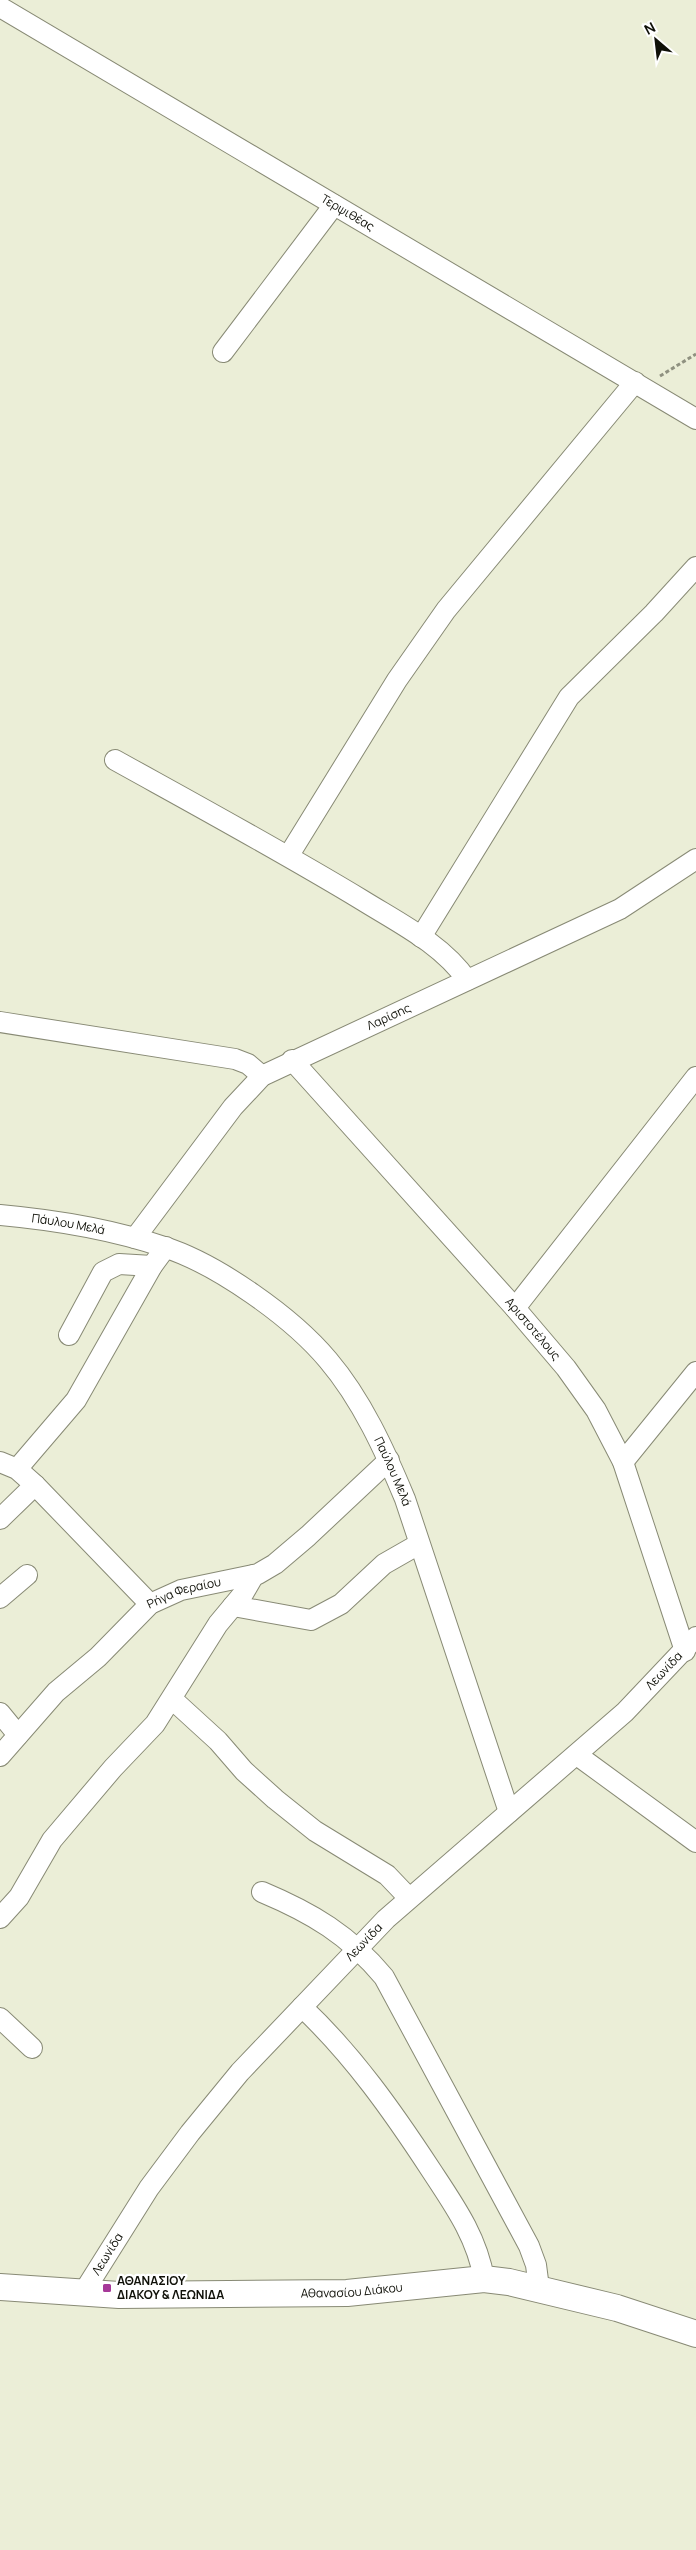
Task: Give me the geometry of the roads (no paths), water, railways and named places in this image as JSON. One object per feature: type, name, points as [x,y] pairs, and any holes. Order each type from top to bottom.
[{"type":"street","name":"Τερψιθέας","points":[[0,7],[149,93],[696,419]]},
{"type":"street","points":[[223,352],[334,205]]},
{"type":"street","points":[[288,855],[397,680],[446,610],[639,385]]},
{"type":"street","points":[[421,937],[570,698],[696,567]]},
{"type":"street","points":[[114,760],[288,855],[421,937],[451,960],[467,980]]},
{"type":"street","name":"Λαρίσης","points":[[135,1238],[233,1108],[262,1076],[292,1060],[620,909],[696,859]]},
{"type":"street","points":[[0,1022],[235,1059],[248,1064],[262,1076]]},
{"type":"street","name":"Αριστοτέλους","points":[[292,1060],[515,1308],[583,1390],[608,1430],[623,1462],[690,1644]]},
{"type":"street","points":[[515,1308],[696,1077]]},
{"type":"street","name":"Πάυλου Μελά","points":[[0,1215],[48,1220],[135,1238]]},
{"type":"street","name":"Παύλου Μελά","points":[[135,1238],[166,1247],[221,1274],[295,1327],[329,1360],[365,1413],[389,1460],[405,1499],[418,1544],[509,1812]]},
{"type":"street","points":[[150,1604],[35,1485],[9,1466],[76,1400],[152,1266],[166,1247]]},
{"type":"street","points":[[69,1335],[103,1272],[119,1264],[132,1263],[152,1266]]},
{"type":"street","points":[[623,1462],[696,1372]]},
{"type":"street","name":"Ρήγα Φεραίου","points":[[0,1756],[56,1692],[98,1657],[150,1604],[181,1590],[254,1575],[275,1564],[308,1536],[389,1460]]},
{"type":"street","points":[[0,1520],[35,1485]]},
{"type":"street","points":[[233,1606],[300,1620],[311,1620],[341,1604],[384,1564],[418,1544]]},
{"type":"street","points":[[0,1598],[27,1574]]},
{"type":"street","points":[[0,1918],[19,1897],[52,1840],[113,1768],[155,1724],[218,1624],[243,1594],[254,1575]]},
{"type":"street","name":"Λεωνίδα","points":[[83,2293],[149,2188],[190,2133],[240,2072],[357,1948],[409,1898],[625,1712],[690,1644]]},
{"type":"street","points":[[172,1699],[218,1741],[244,1771],[275,1800],[322,1836],[387,1875],[409,1898]]},
{"type":"street","points":[[0,1713],[18,1735]]},
{"type":"street","points":[[576,1755],[696,1842]]},
{"type":"street","points":[[262,1892],[316,1916],[357,1948],[384,1977],[397,1997],[529,2246],[536,2265],[539,2288]]},
{"type":"street","points":[[302,2007],[336,2040],[364,2073],[426,2162],[474,2241],[480,2257],[484,2279]]},
{"type":"street","points":[[0,2018],[32,2048]]},
{"type":"street","name":"Αθανασίου Διάκου","points":[[0,2287],[119,2295],[347,2293],[484,2279],[539,2288],[617,2308],[696,2334]]},
{"type":"place","name":"ΑΘΑΝΑΣΙΟΥ ΔΙΑΚΟΥ & ΛΕΩΝΙΔΑ","points":[[107,2288]]}]
